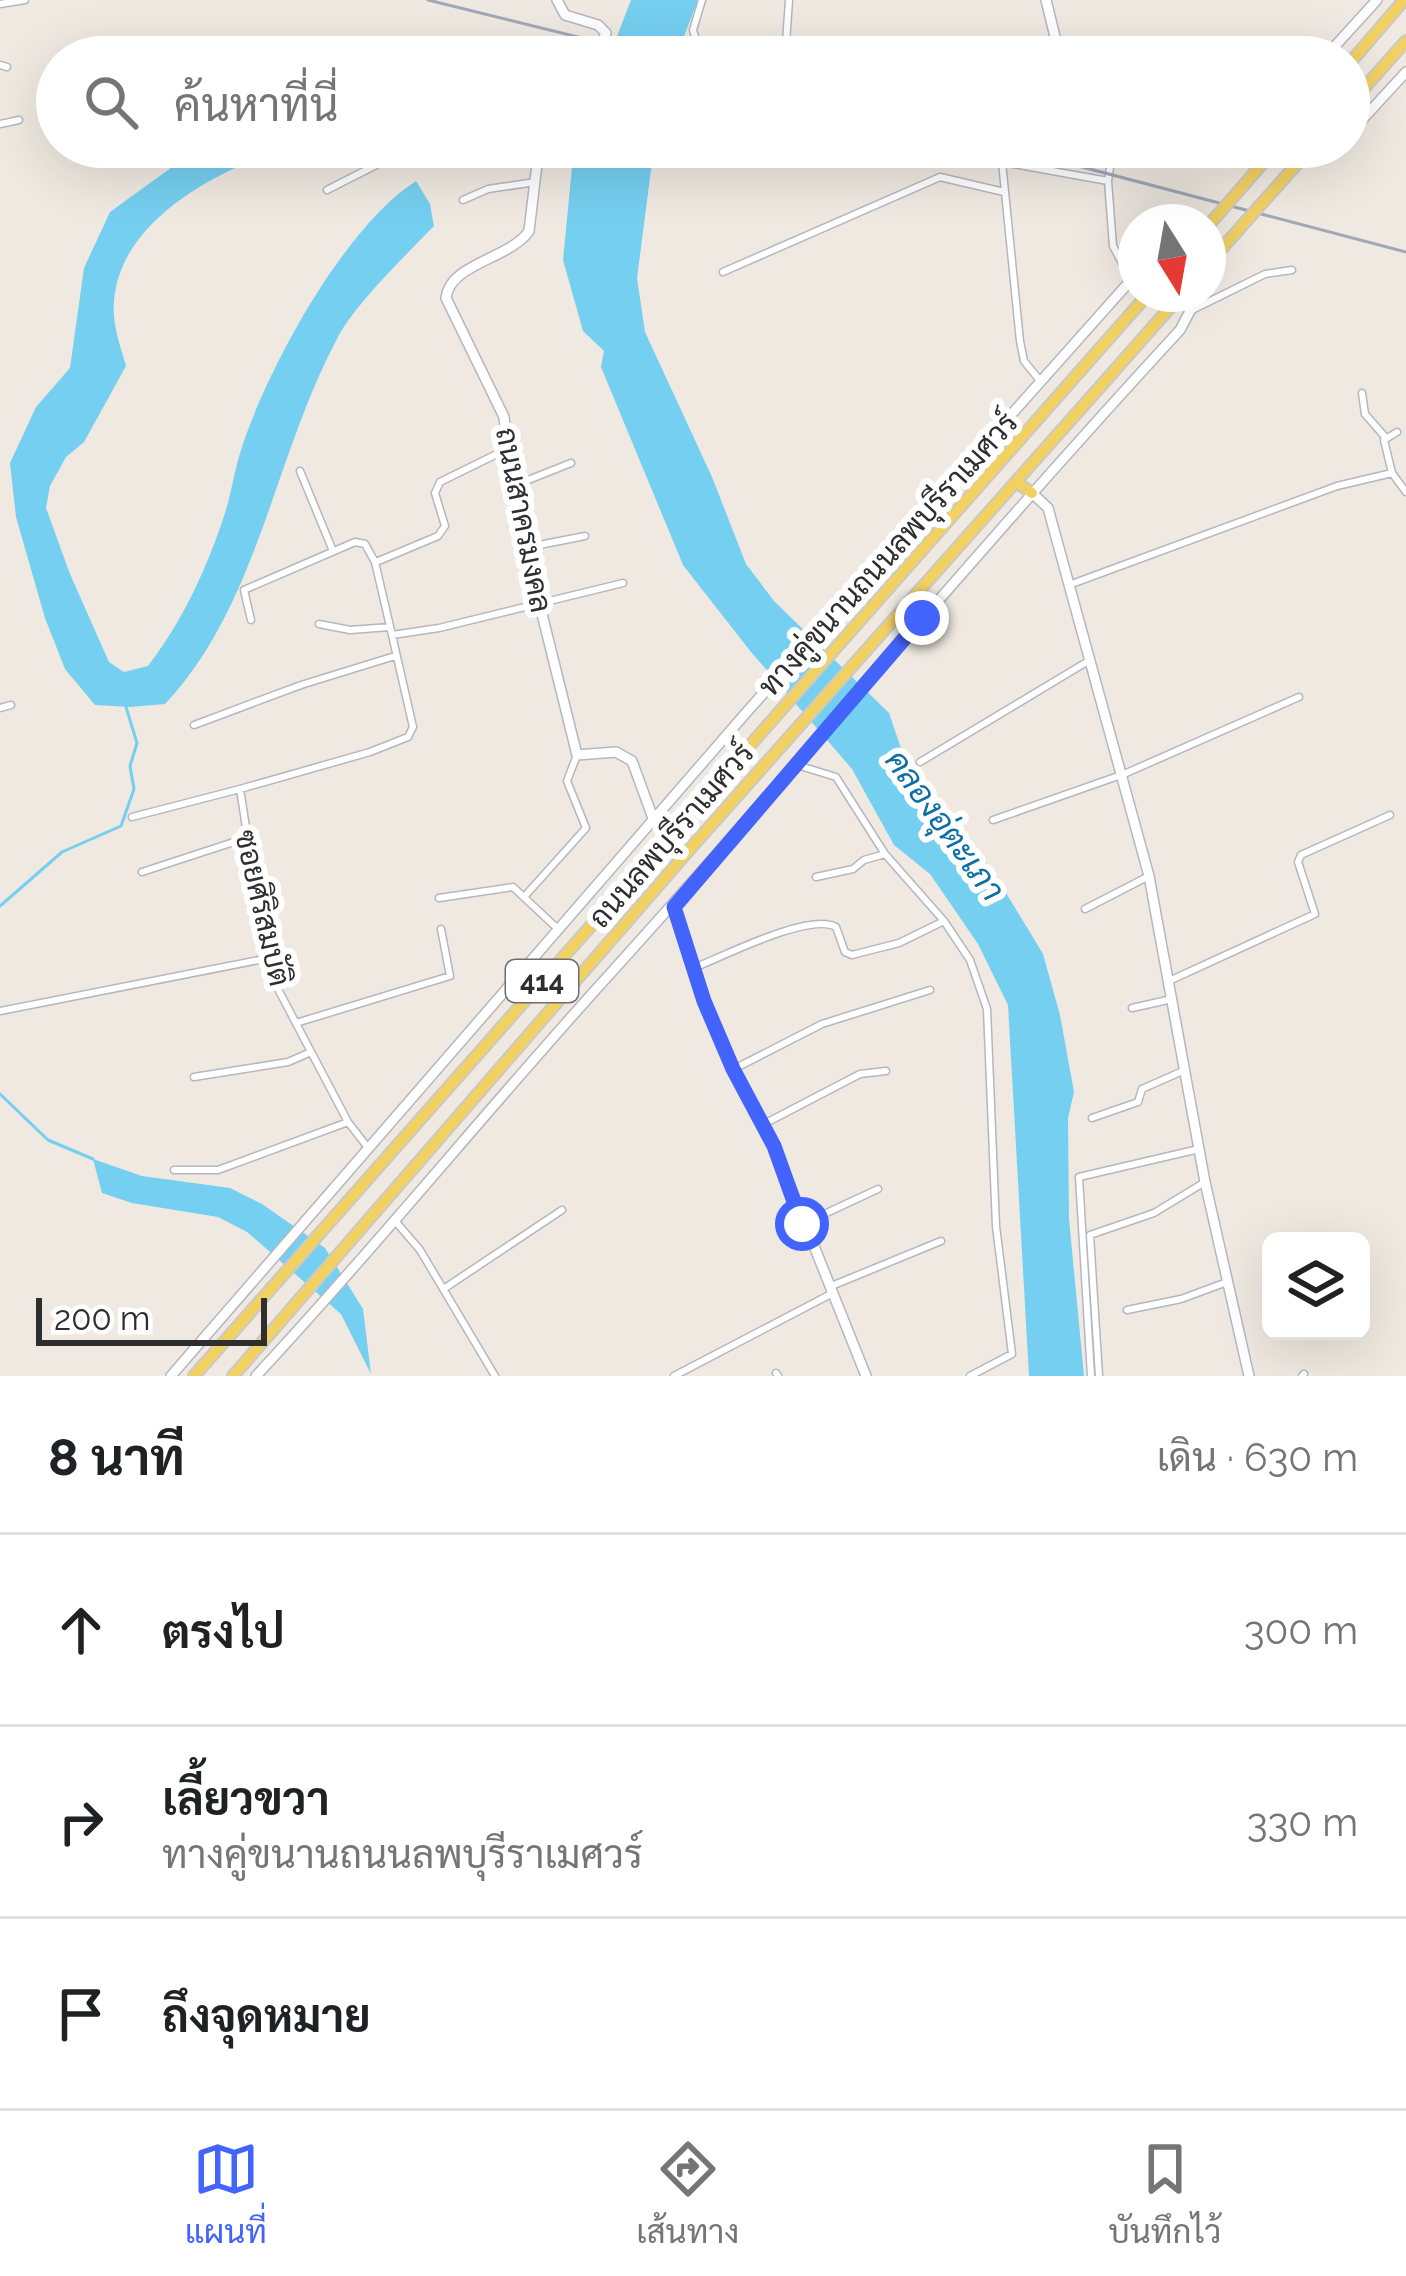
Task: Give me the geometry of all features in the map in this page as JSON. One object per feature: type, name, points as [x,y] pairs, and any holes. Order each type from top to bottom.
[{"type":"main road","points":[[557,0],[565,15],[598,25],[605,36]]},
{"type":"main road","points":[[1046,0],[1055,36]]},
{"type":"main road","points":[[1344,36],[1376,0]]},
{"type":"main road","points":[[1370,39],[1402,2]]},
{"type":"main road","points":[[1370,81],[1406,41]]},
{"type":"main road","points":[[1370,111],[1406,72]]},
{"type":"main road","name":"ถนนสาครมงคล","points":[[537,168],[529,231],[521,243],[454,278],[446,293],[504,417],[512,486],[577,755]]},
{"type":"main road","points":[[1226,205],[1259,168]]},
{"type":"main road","points":[[1226,244],[1293,168]]},
{"type":"main road","name":"ทางคู่ขนานถนนลพบุรีราเมศวร์","points":[[171,1376],[745,714],[1118,297]]},
{"type":"main road","name":"ถนนลพบุรีราเมศวร์","points":[[194,1376],[1132,312]]},
{"type":"main road","name":"ถนนลพบุรีราเมศวร์","points":[[233,1376],[1165,312]]},
{"type":"main road","name":"414","points":[[256,1376],[674,907],[795,762],[1180,330],[1189,312]]},
{"type":"main road","points":[[1016,482],[1048,508],[1124,774],[1149,876],[1198,1149],[1249,1376]]},
{"type":"main road","points":[[577,755],[616,752],[632,761],[654,821]]},
{"type":"main road","points":[[674,907],[692,968],[733,1069],[763,1124],[866,1376]]},
{"type":"main road","points":[[578,940],[596,958]]},
{"type":"street","points":[[0,4],[25,0]]},
{"type":"street","points":[[695,36],[703,0]]},
{"type":"street","points":[[786,36],[789,0]]},
{"type":"street","points":[[0,124],[19,119]]},
{"type":"street","points":[[327,190],[370,168]]},
{"type":"street","points":[[1002,168],[1020,341],[1024,361],[1041,382]]},
{"type":"street","points":[[1039,168],[1108,181]]},
{"type":"street","points":[[1110,168],[1113,246],[1118,254]]},
{"type":"street","points":[[723,272],[940,177],[1004,192]]},
{"type":"street","points":[[463,200],[488,189],[536,182]]},
{"type":"street","points":[[1226,293],[1265,274],[1292,270]]},
{"type":"street","points":[[1362,393],[1365,414],[1386,438],[1392,473],[1406,492]]},
{"type":"street","points":[[1386,438],[1397,432]]},
{"type":"street","points":[[251,620],[244,590],[333,550],[355,542],[365,544],[375,562],[438,536],[445,526],[435,494],[440,482],[510,448]]},
{"type":"street","points":[[512,486],[571,463]]},
{"type":"street","points":[[300,471],[333,550]]},
{"type":"street","points":[[1069,585],[1337,486],[1392,473]]},
{"type":"street","points":[[524,541],[534,546],[585,536]]},
{"type":"street","points":[[302,553],[307,562]]},
{"type":"street","name":"ซอยศิริสมบัติ","points":[[369,1149],[348,1122],[279,991],[240,789],[408,737],[413,727],[375,562]]},
{"type":"street","points":[[319,624],[350,630],[439,628],[623,583]]},
{"type":"street","points":[[194,725],[395,656]]},
{"type":"street","points":[[920,762],[1090,660]]},
{"type":"street","points":[[993,820],[1124,774],[1299,697]]},
{"type":"street","points":[[0,708],[11,705]]},
{"type":"street","points":[[524,897],[586,828],[567,781],[577,755]]},
{"type":"street","points":[[795,762],[836,777],[885,854],[944,922],[970,961],[987,1009],[996,1226],[1012,1354],[970,1376]]},
{"type":"street","points":[[133,817],[240,789]]},
{"type":"street","points":[[1169,981],[1315,914],[1298,862],[1301,855],[1390,814]]},
{"type":"street","points":[[142,872],[246,838]]},
{"type":"street","points":[[816,877],[853,869],[885,854]]},
{"type":"street","points":[[1085,909],[1149,876]]},
{"type":"street","points":[[439,898],[513,887],[559,929]]},
{"type":"street","points":[[692,968],[822,922],[836,927],[845,952],[852,955],[899,943],[944,922]]},
{"type":"street","points":[[296,1023],[450,976],[441,929]]},
{"type":"street","points":[[0,1011],[269,958]]},
{"type":"street","points":[[733,1069],[822,1024],[930,990]]},
{"type":"street","points":[[1132,1008],[1172,999]]},
{"type":"street","points":[[194,1077],[287,1062],[311,1052]]},
{"type":"street","points":[[1092,1118],[1138,1102],[1142,1089],[1184,1070]]},
{"type":"street","points":[[763,1124],[860,1074],[886,1071]]},
{"type":"street","points":[[174,1170],[218,1170],[348,1122]]},
{"type":"street","points":[[1095,1376],[1079,1177],[1198,1149]]},
{"type":"street","points":[[1095,1376],[1090,1235],[1154,1213],[1205,1182]]},
{"type":"street","points":[[802,1224],[878,1189]]},
{"type":"street","points":[[445,1288],[562,1210]]},
{"type":"street","points":[[397,1222],[445,1288],[495,1376]]},
{"type":"street","points":[[674,1376],[830,1290],[941,1240]]},
{"type":"street","points":[[1126,1310],[1181,1299],[1227,1282]]},
{"type":"water","points":[[631,0],[698,0],[684,36],[617,36]]},
{"type":"water","points":[[171,168],[235,168],[178,202],[134,245],[120,272],[114,301],[126,366],[84,442],[66,457],[50,486],[46,508],[70,574],[109,662],[124,672],[148,666],[184,611],[219,531],[254,414],[290,340],[337,264],[389,202],[416,181],[430,204],[434,226],[369,295],[338,337],[297,430],[244,575],[197,664],[165,704],[130,707],[95,705],[65,669],[16,517],[10,463],[36,407],[70,368],[84,268],[110,212]]},
{"type":"water","name":"คลองอุ่ตะเภา","points":[[572,168],[651,168],[637,278],[645,332],[746,564],[774,601],[889,713],[911,778],[991,868],[1043,954],[1074,1092],[1068,1118],[1069,1219],[1084,1376],[1029,1376],[1008,1005],[978,944],[930,874],[894,845],[852,769],[683,565],[601,367],[604,351],[583,331],[563,260]]},
{"type":"water","points":[[93,1159],[142,1176],[230,1188],[325,1248],[363,1309],[371,1374],[341,1314],[247,1232],[218,1217],[132,1203],[102,1193]]},
{"type":"waterway","points":[[0,906],[62,852],[121,826],[134,789],[130,766],[137,743],[126,707]]},
{"type":"waterway","points":[[0,1094],[48,1140],[93,1159]]},
{"type":"railway","points":[[428,0],[574,36]]},
{"type":"railway","points":[[1086,168],[1406,252]]},
{"type":"route","points":[[802,1224],[774,1146],[704,1001],[674,907],[922,618]]}]
